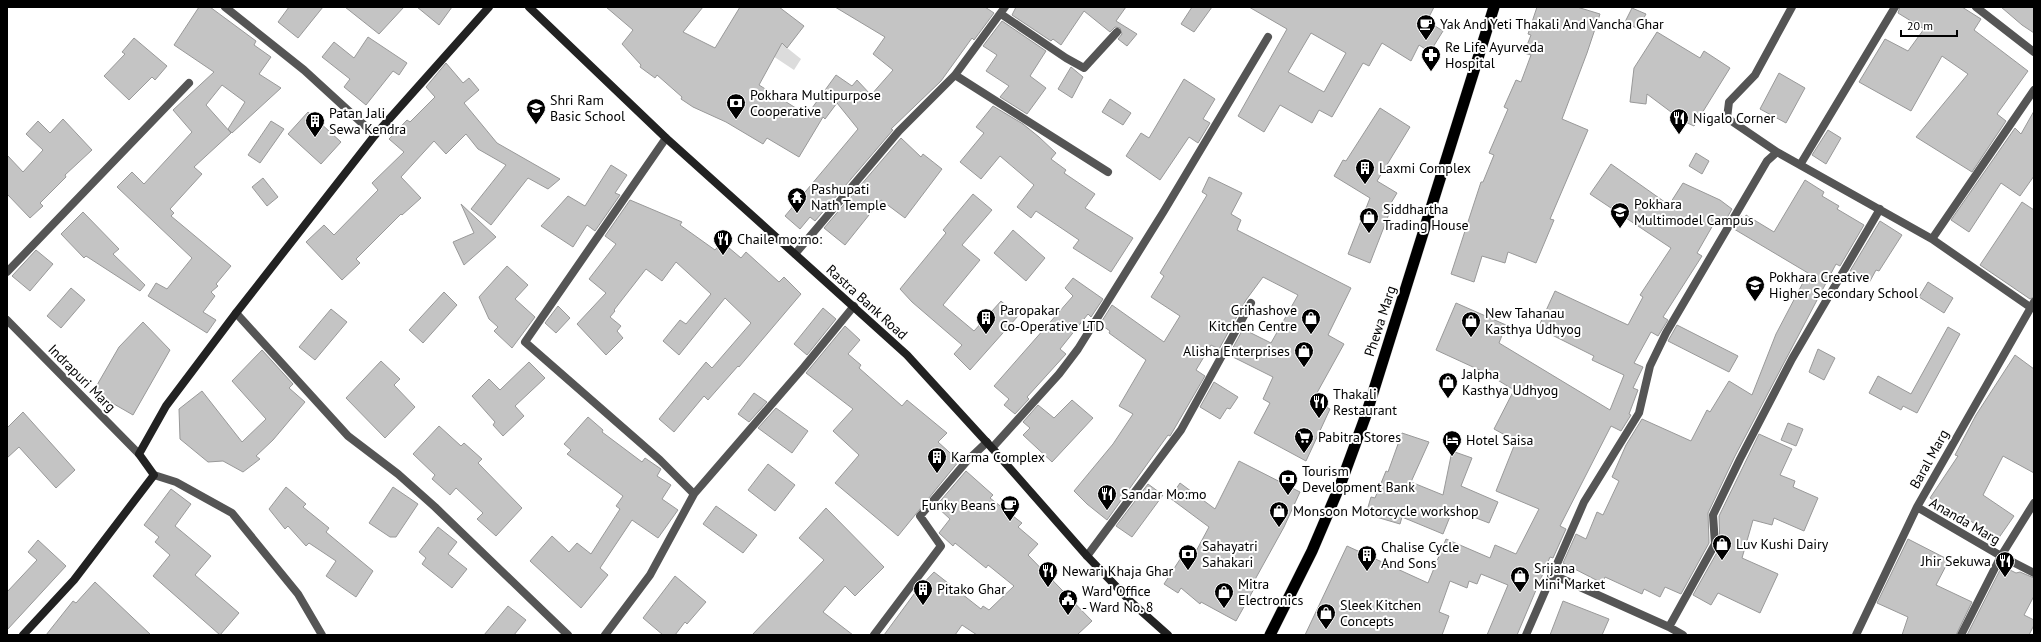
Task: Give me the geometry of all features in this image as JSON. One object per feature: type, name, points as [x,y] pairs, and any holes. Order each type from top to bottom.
[{"type":"highway","name":"Phewa Marg","points":[[1270,635],[1312,551],[1338,490],[1366,415],[1494,7]]},
{"type":"main road","points":[[23,635],[74,580],[154,475],[139,454],[166,406],[236,313],[375,135],[489,7]]},
{"type":"main road","name":"Rastra Bank Road","points":[[529,7],[666,138],[907,355],[1087,556],[1131,602],[1168,635]]},
{"type":"street","points":[[225,7],[304,70],[375,135]]},
{"type":"street","points":[[1792,7],[1755,75],[1729,102],[1727,118],[1777,152],[1932,238],[2032,304]]},
{"type":"street","points":[[1800,165],[1895,7]]},
{"type":"street","points":[[1976,7],[2034,52]]},
{"type":"street","points":[[795,254],[899,131],[955,75],[1003,10],[1066,58],[1084,68],[1117,32]]},
{"type":"street","points":[[874,635],[940,546],[920,516],[967,461],[989,445],[1059,374],[1078,349],[1164,211],[1268,37]]},
{"type":"street","points":[[955,75],[1108,172]]},
{"type":"street","points":[[7,272],[189,83]]},
{"type":"street","points":[[1932,238],[2034,90]]},
{"type":"street","points":[[666,138],[525,342],[660,460],[694,494]]},
{"type":"street","points":[[1526,635],[1551,574],[1584,502],[1639,413],[1650,366],[1666,333],[1767,161],[1777,152]]},
{"type":"street","points":[[1669,627],[1715,544],[1713,515],[1740,459],[1792,359],[1880,209]]},
{"type":"street","points":[[1087,556],[1181,430],[1251,303]]},
{"type":"street","name":"Baral Marg","points":[[1856,635],[1917,507],[2032,304]]},
{"type":"street","points":[[605,635],[650,575],[694,494],[804,368],[854,306]]},
{"type":"street","points":[[236,313],[348,436],[398,474],[435,507],[568,635]]},
{"type":"street","name":"Indrapuri Marg","points":[[7,320],[139,454]]},
{"type":"street","points":[[154,475],[176,482],[232,513],[298,594],[322,635]]},
{"type":"street","name":"Ananda Marg","points":[[1961,635],[2001,556],[2034,503]]},
{"type":"street","name":"Ananda Marg","points":[[1917,507],[2001,556],[2034,573]]},
{"type":"street","points":[[1551,574],[1669,627],[1683,635]]},
{"type":"shaded area","points":[[755,22],[801,59],[794,70],[746,38]]},
{"type":"building","points":[[199,7],[210,7],[256,41],[254,45],[271,57],[259,74],[281,88],[232,133],[228,129],[245,102],[222,85],[206,105],[231,133],[194,167],[202,174],[170,209],[174,213],[171,216],[231,266],[216,284],[218,286],[211,292],[215,296],[203,312],[216,320],[207,333],[148,296],[156,283],[167,289],[192,258],[117,187],[132,172],[144,184],[192,132],[173,110],[214,72],[174,45]]},
{"type":"building","points":[[289,7],[323,7],[298,38],[278,22]]},
{"type":"building","points":[[345,7],[404,7],[379,34]]},
{"type":"building","points":[[417,7],[452,7],[439,25]]},
{"type":"building","points":[[606,7],[703,7],[683,32],[715,48],[740,7],[779,7],[804,26],[787,48],[782,43],[759,85],[807,115],[836,75],[852,86],[857,80],[871,95],[893,70],[873,54],[885,37],[835,7],[985,7],[994,13],[974,40],[972,38],[941,81],[891,129],[893,130],[815,221],[810,217],[800,229],[785,216],[858,129],[837,103],[825,119],[823,117],[799,157],[767,138],[763,144],[726,122],[693,107],[681,99],[682,97],[657,75],[655,78],[640,67],[641,65],[622,44],[633,30]]},
{"type":"building","points":[[1016,7],[1126,7],[1116,21],[1137,34],[1127,46],[1118,39],[1122,34],[1120,28],[1115,27],[1110,32],[1084,11],[1061,45],[1053,39],[1051,41],[1012,15]]},
{"type":"building","points":[[1192,7],[1212,7],[1194,32],[1181,24]]},
{"type":"building","points":[[1249,7],[1434,7],[1427,21],[1443,31],[1430,52],[1419,45],[1411,61],[1382,43],[1369,66],[1363,63],[1332,117],[1319,110],[1312,123],[1280,105],[1264,132],[1238,116],[1287,29]],"holes":[[[1311,33],[1346,53],[1324,92],[1288,72]]]},
{"type":"building","points":[[1537,7],[1577,7],[1600,14],[1562,119],[1588,130],[1550,219],[1554,220],[1536,263],[1508,252],[1505,263],[1482,256],[1474,282],[1451,274],[1481,182],[1483,182],[1494,155],[1489,153],[1508,109],[1504,107],[1516,80],[1521,82],[1531,55],[1524,53],[1531,35],[1528,34]]},
{"type":"building","points":[[1900,7],[1962,7],[1981,19],[1974,30],[2028,71],[1997,114],[2006,121],[1972,172],[1916,137],[1968,74],[1942,56],[1911,111],[1859,82],[1885,39],[1908,51],[1924,29],[1898,13]]},
{"type":"building","points":[[2001,7],[2034,7],[2034,33],[2022,25]]},
{"type":"building","points":[[1632,8],[1646,14],[1638,29],[1625,22]]},
{"type":"building","points":[[1002,21],[1046,51],[1030,76],[1046,88],[1027,114],[1000,97],[1009,86],[986,71],[997,55],[983,46]]},
{"type":"building","points":[[1657,32],[1700,58],[1704,51],[1730,68],[1694,126],[1683,121],[1647,94],[1646,104],[1630,102],[1634,68]]},
{"type":"building","points":[[368,37],[407,63],[399,75],[393,71],[366,105],[344,87],[350,79],[322,57],[334,42],[354,58]]},
{"type":"building","points":[[134,38],[167,66],[155,80],[152,77],[129,100],[104,76],[125,54],[122,52]]},
{"type":"building","points":[[446,63],[463,83],[469,78],[479,90],[464,103],[497,143],[560,179],[548,189],[528,178],[491,225],[471,209],[506,165],[478,149],[466,134],[446,154],[434,141],[401,177],[421,198],[402,215],[401,214],[356,259],[360,263],[342,280],[306,242],[324,225],[334,235],[378,190],[372,183],[404,152],[389,139],[407,120],[410,122],[435,97],[426,87]]},
{"type":"building","points":[[1071,67],[1083,77],[1072,98],[1058,89]]},
{"type":"building","points":[[1779,73],[1805,88],[1786,123],[1760,109]]},
{"type":"building","points":[[1184,79],[1215,99],[1203,119],[1210,123],[1198,143],[1189,137],[1160,180],[1126,156],[1141,133],[1149,138]]},
{"type":"building","points":[[1110,99],[1131,113],[1123,125],[1102,112]]},
{"type":"building","points":[[993,106],[1023,124],[1039,137],[1056,153],[1051,159],[1066,170],[1064,173],[1095,194],[1085,208],[1133,238],[1111,272],[1073,248],[1079,240],[1036,211],[1031,218],[1017,207],[1034,185],[1000,156],[981,179],[960,162],[984,133],[976,127]]},
{"type":"building","points":[[1380,108],[1410,127],[1377,181],[1397,193],[1385,213],[1389,214],[1370,263],[1348,254],[1370,198],[1334,176],[1343,160],[1346,161]]},
{"type":"building","points":[[2034,111],[2034,176],[2020,196],[2001,183],[1969,232],[1951,220],[2015,128],[2021,134]]},
{"type":"building","name":"Patan Jali Sewa Kendra","points":[[308,112],[341,142],[321,164],[288,134]]},
{"type":"building","points":[[63,119],[92,150],[65,175],[66,177],[40,203],[43,206],[30,218],[7,194],[7,155],[23,172],[43,150],[26,134],[38,121],[50,133]]},
{"type":"building","points":[[271,121],[284,129],[260,163],[248,155]]},
{"type":"building","points":[[1828,130],[1841,138],[1826,164],[1812,155]]},
{"type":"building","points":[[901,138],[921,157],[923,154],[942,169],[905,218],[881,200],[845,245],[824,228]]},
{"type":"building","points":[[1696,153],[1709,161],[1702,174],[1689,166]]},
{"type":"building","points":[[1611,164],[1669,205],[1683,183],[1720,200],[1732,209],[1724,223],[1717,218],[1697,253],[1702,256],[1663,317],[1668,320],[1658,336],[1651,332],[1634,363],[1643,367],[1633,388],[1638,390],[1629,414],[1631,415],[1621,431],[1611,426],[1560,526],[1566,529],[1553,558],[1550,557],[1517,635],[1487,635],[1508,585],[1481,574],[1477,584],[1469,581],[1467,588],[1450,581],[1439,612],[1449,616],[1442,635],[1305,635],[1347,546],[1428,583],[1446,539],[1490,558],[1495,545],[1516,554],[1539,509],[1496,491],[1516,441],[1494,429],[1514,390],[1486,373],[1436,350],[1456,303],[1506,325],[1499,343],[1610,410],[1624,375],[1592,360],[1594,356],[1538,328],[1555,291],[1628,325],[1643,297],[1640,295],[1671,248],[1590,194]]},
{"type":"building","points":[[611,165],[627,175],[615,193],[620,195],[595,231],[587,225],[573,247],[541,226],[568,196],[585,206]]},
{"type":"building","points":[[1209,177],[1242,193],[1231,214],[1241,220],[1237,230],[1351,288],[1328,335],[1344,344],[1313,400],[1330,409],[1306,461],[1254,433],[1270,403],[1263,399],[1273,377],[1229,355],[1243,329],[1271,343],[1298,295],[1263,277],[1246,300],[1219,349],[1211,345],[1196,370],[1205,376],[1170,436],[1168,435],[1107,520],[1074,491],[1113,444],[1133,414],[1119,406],[1146,360],[1109,333],[1110,331],[1100,324],[1112,305],[1164,342],[1180,316],[1151,297],[1164,276],[1160,273],[1207,195],[1202,192]]},
{"type":"building","points":[[263,178],[278,197],[267,206],[252,187]]},
{"type":"building","points":[[1805,180],[1824,192],[1822,196],[1839,206],[1837,209],[1864,225],[1840,266],[1836,264],[1735,456],[1708,513],[1709,543],[1681,594],[1665,587],[1660,597],[1644,589],[1642,594],[1605,577],[1602,583],[1563,563],[1576,534],[1586,539],[1597,512],[1603,515],[1619,481],[1612,477],[1626,445],[1642,419],[1691,441],[1707,410],[1710,412],[1729,381],[1752,395],[1776,334],[1808,273],[1734,229],[1741,216],[1745,218],[1746,215],[1774,232]]},
{"type":"building","points":[[973,194],[992,210],[962,245],[980,260],[943,305],[974,331],[1001,301],[1018,316],[970,370],[954,354],[962,345],[912,302],[900,289],[946,233],[943,230]]},
{"type":"building","points":[[630,200],[682,222],[680,225],[715,250],[722,242],[741,258],[746,252],[779,282],[784,277],[801,294],[739,367],[738,366],[708,400],[704,396],[674,432],[659,419],[706,362],[712,368],[751,323],[725,298],[679,355],[663,341],[680,320],[686,324],[711,294],[676,262],[662,281],[646,269],[614,310],[615,311],[610,317],[621,326],[617,331],[623,338],[606,355],[577,324],[606,293],[589,279],[616,244],[605,236]]},
{"type":"building","points":[[2022,202],[2034,210],[2034,297],[2030,299],[1980,265]]},
{"type":"building","points":[[461,204],[496,237],[464,265],[453,242],[474,233]]},
{"type":"building","points":[[83,212],[119,249],[113,254],[145,285],[140,291],[86,256],[84,258],[61,234]]},
{"type":"building","points":[[1880,221],[1902,235],[1879,271],[1876,270],[1869,283],[1850,271]]},
{"type":"building","points":[[1013,230],[1045,258],[1026,281],[994,253]]},
{"type":"building","points":[[36,250],[53,264],[30,291],[12,276]]},
{"type":"building","points":[[507,266],[528,285],[515,299],[535,317],[512,348],[494,331],[498,327],[489,319],[479,297]]},
{"type":"building","points":[[1073,278],[1103,299],[1091,317],[1088,314],[1060,349],[1066,354],[1027,397],[1029,399],[1015,414],[1004,405],[1009,399],[994,386],[1073,296],[1065,288]]},
{"type":"building","points":[[1928,282],[1953,298],[1944,313],[1919,297]]},
{"type":"building","points":[[71,288],[85,300],[61,328],[47,316]]},
{"type":"building","points":[[444,292],[457,305],[423,343],[409,330]]},
{"type":"building","points":[[558,306],[570,318],[556,333],[545,323]]},
{"type":"building","points":[[823,308],[836,319],[807,355],[794,344]]},
{"type":"building","points":[[331,309],[347,322],[315,360],[299,347]]},
{"type":"building","points":[[143,322],[170,350],[133,415],[93,392],[119,347]]},
{"type":"building","points":[[1677,325],[1738,356],[1729,372],[1668,341]]},
{"type":"building","points":[[845,326],[860,340],[848,354],[861,365],[859,368],[902,406],[907,400],[947,433],[938,442],[959,461],[898,536],[835,483],[859,455],[833,431],[853,409],[806,373]]},
{"type":"building","points":[[1948,327],[1960,334],[1917,413],[1903,406],[1901,410],[1869,393],[1878,376],[1911,394]]},
{"type":"building","points":[[1818,349],[1835,358],[1824,380],[1809,372]]},
{"type":"building","points":[[262,350],[293,384],[289,388],[305,402],[273,440],[256,456],[260,459],[243,472],[223,461],[208,462],[180,439],[179,409],[202,391],[242,442],[266,419],[232,381]]},
{"type":"building","points":[[2015,355],[2034,369],[2034,473],[2003,456],[1983,495],[2014,516],[1998,539],[1966,518],[1965,520],[1930,498],[1958,456],[1955,455],[1976,415]]},
{"type":"building","points":[[381,361],[400,379],[394,385],[415,407],[385,438],[346,398]]},
{"type":"building","points":[[529,362],[545,378],[515,406],[524,416],[503,436],[493,425],[495,422],[472,396],[489,379],[500,390]]},
{"type":"building","points":[[1214,382],[1238,397],[1230,409],[1227,408],[1220,419],[1200,407]]},
{"type":"building","points":[[754,393],[767,402],[749,422],[738,414]]},
{"type":"building","points":[[1072,400],[1093,418],[1052,462],[1023,435],[1030,428],[1023,422],[1038,405],[1054,418]]},
{"type":"building","points":[[776,408],[808,431],[792,453],[758,428]]},
{"type":"building","points":[[23,412],[75,470],[56,488],[19,447],[7,458],[7,428]]},
{"type":"building","points":[[588,417],[603,430],[602,432],[642,462],[645,458],[661,469],[657,476],[671,485],[662,499],[678,510],[658,538],[632,520],[600,568],[608,575],[581,608],[530,561],[552,536],[569,552],[577,543],[591,554],[620,509],[616,506],[623,496],[567,454],[571,450],[564,444]]},
{"type":"building","points":[[1788,423],[1803,429],[1796,446],[1781,440]]},
{"type":"building","points":[[439,426],[461,446],[464,443],[482,459],[478,463],[522,508],[496,536],[477,519],[483,513],[456,488],[450,495],[432,479],[435,475],[413,454]]},
{"type":"building","points":[[1402,433],[1429,442],[1411,482],[1443,495],[1452,451],[1472,458],[1461,486],[1498,502],[1489,523],[1453,509],[1443,534],[1402,517],[1400,524],[1366,514],[1371,497],[1375,498],[1386,471],[1388,472]]},
{"type":"building","points":[[1759,434],[1792,449],[1780,475],[1795,481],[1793,487],[1818,498],[1804,531],[1774,518],[1772,525],[1753,520],[1742,558],[1778,574],[1760,613],[1718,593],[1711,605],[1693,595],[1720,547],[1719,516]]},
{"type":"building","points":[[1239,461],[1300,492],[1284,527],[1252,585],[1255,587],[1236,621],[1201,602],[1200,604],[1181,588],[1178,593],[1164,584],[1186,550],[1194,555],[1209,527],[1170,498],[1180,483],[1215,509]]},
{"type":"building","points":[[768,464],[795,485],[775,511],[748,490]]},
{"type":"building","points":[[966,471],[993,495],[990,498],[1022,523],[1018,527],[1038,544],[1028,555],[1092,621],[1077,635],[977,635],[962,625],[955,635],[884,635],[917,590],[934,572],[981,609],[983,606],[989,610],[1014,586],[988,565],[986,568],[955,543],[953,546],[939,533],[950,519],[936,506]]},
{"type":"building","points":[[1148,484],[1163,495],[1132,537],[1116,526]]},
{"type":"building","points":[[286,487],[306,504],[303,507],[329,528],[326,532],[373,571],[356,597],[326,576],[336,561],[309,543],[306,546],[288,526],[285,529],[269,509]]},
{"type":"building","points":[[393,487],[418,504],[396,537],[390,537],[369,523]]},
{"type":"building","points":[[171,489],[191,504],[175,526],[211,556],[195,575],[239,613],[220,635],[153,576],[170,555],[155,542],[159,537],[144,525]]},
{"type":"building","points":[[716,506],[757,535],[743,553],[703,524]]},
{"type":"building","points":[[826,508],[884,567],[855,596],[845,586],[823,612],[853,635],[752,635],[824,560],[799,538]]},
{"type":"building","points":[[438,527],[457,542],[448,554],[467,569],[452,588],[422,564],[426,558],[419,552]]},
{"type":"building","points":[[1908,539],[1949,560],[1936,585],[1972,602],[1956,635],[1902,635],[1908,617],[1877,603]]},
{"type":"building","points":[[38,540],[66,566],[7,630],[7,592],[37,560],[28,552]]},
{"type":"building","points":[[2002,566],[2016,573],[2020,572],[2034,578],[2034,596],[2024,615],[2034,620],[2034,625],[2029,635],[1967,635]]},
{"type":"building","points":[[675,576],[706,602],[687,624],[685,622],[675,635],[663,635],[643,618]]},
{"type":"building","points":[[95,582],[151,635],[46,635],[73,601],[76,603]]},
{"type":"building","points":[[1563,601],[1609,619],[1602,635],[1550,635]]},
{"type":"building","points":[[508,606],[526,620],[514,635],[484,635]]},
{"type":"place","name":"Yak And Yeti Thakali And Vancha Ghar","points":[[1426,41]]},
{"type":"place","name":"Re Life Ayurveda Hospital","points":[[1431,72]]},
{"type":"place","name":"Pokhara Multipurpose Cooperative","points":[[736,120]]},
{"type":"place","name":"Shri Ram Basic School","points":[[536,125]]},
{"type":"place","name":"Nigalo Corner","points":[[1679,135]]},
{"type":"place","name":"Patan Jali Sewa Kendra","points":[[315,138]]},
{"type":"place","name":"Laxmi Complex","points":[[1365,185]]},
{"type":"place","name":"Pashupati Nath Temple","points":[[797,214]]},
{"type":"place","name":"Pokhara Multimodel Campus","points":[[1620,229]]},
{"type":"place","name":"Siddhartha Trading House","points":[[1369,234]]},
{"type":"place","name":"Chaile mo:mo:","points":[[723,256]]},
{"type":"place","name":"Pokhara Creative Higher Secondary School","points":[[1755,302]]},
{"type":"place","name":"Paropakar Co-Operative LTD","points":[[986,335]]},
{"type":"place","name":"Grihashove Kitchen Centre","points":[[1311,335]]},
{"type":"place","name":"New Tahanau Kasthya Udhyog","points":[[1471,338]]},
{"type":"place","name":"Alisha Enterprises","points":[[1304,368]]},
{"type":"place","name":"Jalpha Kasthya Udhyog","points":[[1448,399]]},
{"type":"place","name":"Thakali Restaurant","points":[[1319,419]]},
{"type":"place","name":"Pabitra Stores","points":[[1304,454]]},
{"type":"place","name":"Hotel Saisa","points":[[1452,457]]},
{"type":"place","name":"Karma Complex","points":[[937,474]]},
{"type":"place","name":"Tourism Development Bank","points":[[1288,496]]},
{"type":"place","name":"Sandar Mo:mo","points":[[1107,511]]},
{"type":"place","name":"Funky Beans","points":[[1010,522]]},
{"type":"place","name":"Monsoon Motorcycle workshop","points":[[1279,528]]},
{"type":"place","name":"Luv Kushi Dairy","points":[[1722,561]]},
{"type":"place","name":"Sahayatri Sahakari","points":[[1188,571]]},
{"type":"place","name":"Chalise Cycle And Sons","points":[[1367,572]]},
{"type":"place","name":"Jhir Sekuwa","points":[[2005,578]]},
{"type":"place","name":"Newari Khaja Ghar","points":[[1048,588]]},
{"type":"place","name":"Srijana Mini Market","points":[[1520,593]]},
{"type":"place","name":"Pitako Ghar","points":[[923,606]]},
{"type":"place","name":"Mitra Electronics","points":[[1224,609]]},
{"type":"place","name":"Ward Office - Ward No. 8","points":[[1068,616]]},
{"type":"place","name":"Sleek Kitchen Concepts","points":[[1326,630]]}]
